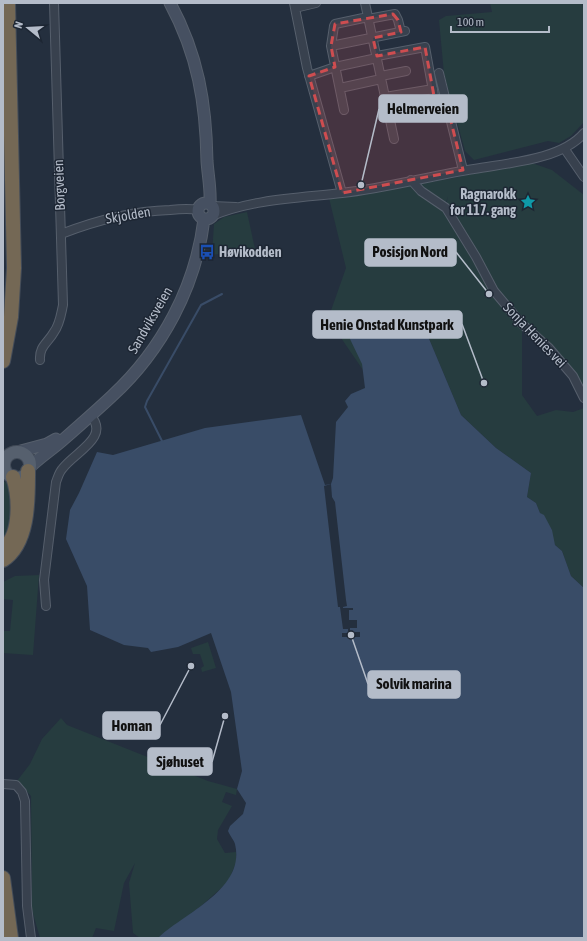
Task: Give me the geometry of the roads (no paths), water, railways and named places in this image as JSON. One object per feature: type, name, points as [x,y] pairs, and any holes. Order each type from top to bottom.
[{"type":"highway","points":[[3,361],[10,317],[14,268],[8,3]]},
{"type":"highway","points":[[3,560],[14,552],[22,536],[28,470]]},
{"type":"highway","points":[[3,548],[8,544],[15,528],[18,497],[9,477]]},
{"type":"highway","points":[[3,878],[11,938]]},
{"type":"main road","name":"Sandviksveien","points":[[28,470],[128,381],[155,346],[176,310],[193,269],[206,210],[206,128],[201,86],[192,52],[170,3]]},
{"type":"main road","name":"Sandviksveien","points":[[17,452],[47,444],[72,430]]},
{"type":"main road","points":[[17,452],[26,456],[29,462],[28,470],[22,477],[9,477],[4,468],[4,460],[10,454],[17,452]]},
{"type":"street","name":"Borgveien","points":[[40,360],[41,349],[55,331],[63,305],[54,3]]},
{"type":"street","points":[[316,3],[294,5],[301,47],[342,193]]},
{"type":"street","points":[[365,3],[394,139]]},
{"type":"street","points":[[331,46],[403,32],[395,14],[336,24],[331,46],[344,110]]},
{"type":"street","points":[[309,76],[335,67],[425,47],[436,100],[443,106],[447,105]]},
{"type":"street","points":[[340,88],[406,71]]},
{"type":"street","points":[[439,73],[464,170]]},
{"type":"street","points":[[385,97],[433,89]]},
{"type":"street","points":[[206,210],[313,195],[342,193],[530,159],[564,148],[579,139],[584,133]]},
{"type":"street","points":[[564,148],[584,177]]},
{"type":"street","name":"Sonja Henies vei","points":[[411,180],[421,191],[446,208],[476,257],[494,291],[521,323],[549,348],[573,376],[584,398]]},
{"type":"street","name":"Skjolden","points":[[61,234],[90,223],[137,212],[187,209],[206,210]]},
{"type":"street","points":[[46,606],[44,580],[56,482],[62,469],[93,440],[97,433],[96,422],[90,415]]},
{"type":"street","points":[[5,783],[16,785],[22,792],[25,801],[27,906],[30,938]]},
{"type":"water","points":[[402,312],[422,322],[461,415],[496,448],[531,473],[527,497],[536,503],[540,513],[544,515],[552,530],[555,545],[562,551],[571,576],[584,588],[584,938],[158,938],[197,909],[222,887],[231,874],[236,860],[235,844],[228,831],[230,826],[243,814],[246,803],[237,789],[242,771],[231,692],[211,633],[178,647],[151,652],[148,648],[124,645],[90,630],[87,586],[66,539],[70,510],[97,452],[113,455],[205,428],[301,415],[325,485],[331,484],[333,478],[336,422],[348,407],[345,401],[351,394],[365,388],[362,364],[350,339],[350,328],[376,313],[383,326],[387,316]]},
{"type":"waterway","points":[[162,441],[145,407],[147,401],[201,305],[222,294]]},
{"type":"place","name":"Helmerveien","points":[[361,185]]},
{"type":"place","name":"Ragnarokk for 117. gang","points":[[528,202]]},
{"type":"place","name":"Høvikodden","points":[[207,252]]},
{"type":"place","name":"Posisjon Nord","points":[[489,294]]},
{"type":"place","name":"Henie Onstad Kunstpark","points":[[484,383]]},
{"type":"place","name":"Solvik marina","points":[[351,635]]},
{"type":"place","name":"Homan","points":[[191,666]]},
{"type":"place","name":"Sjøhuset","points":[[225,716]]}]
